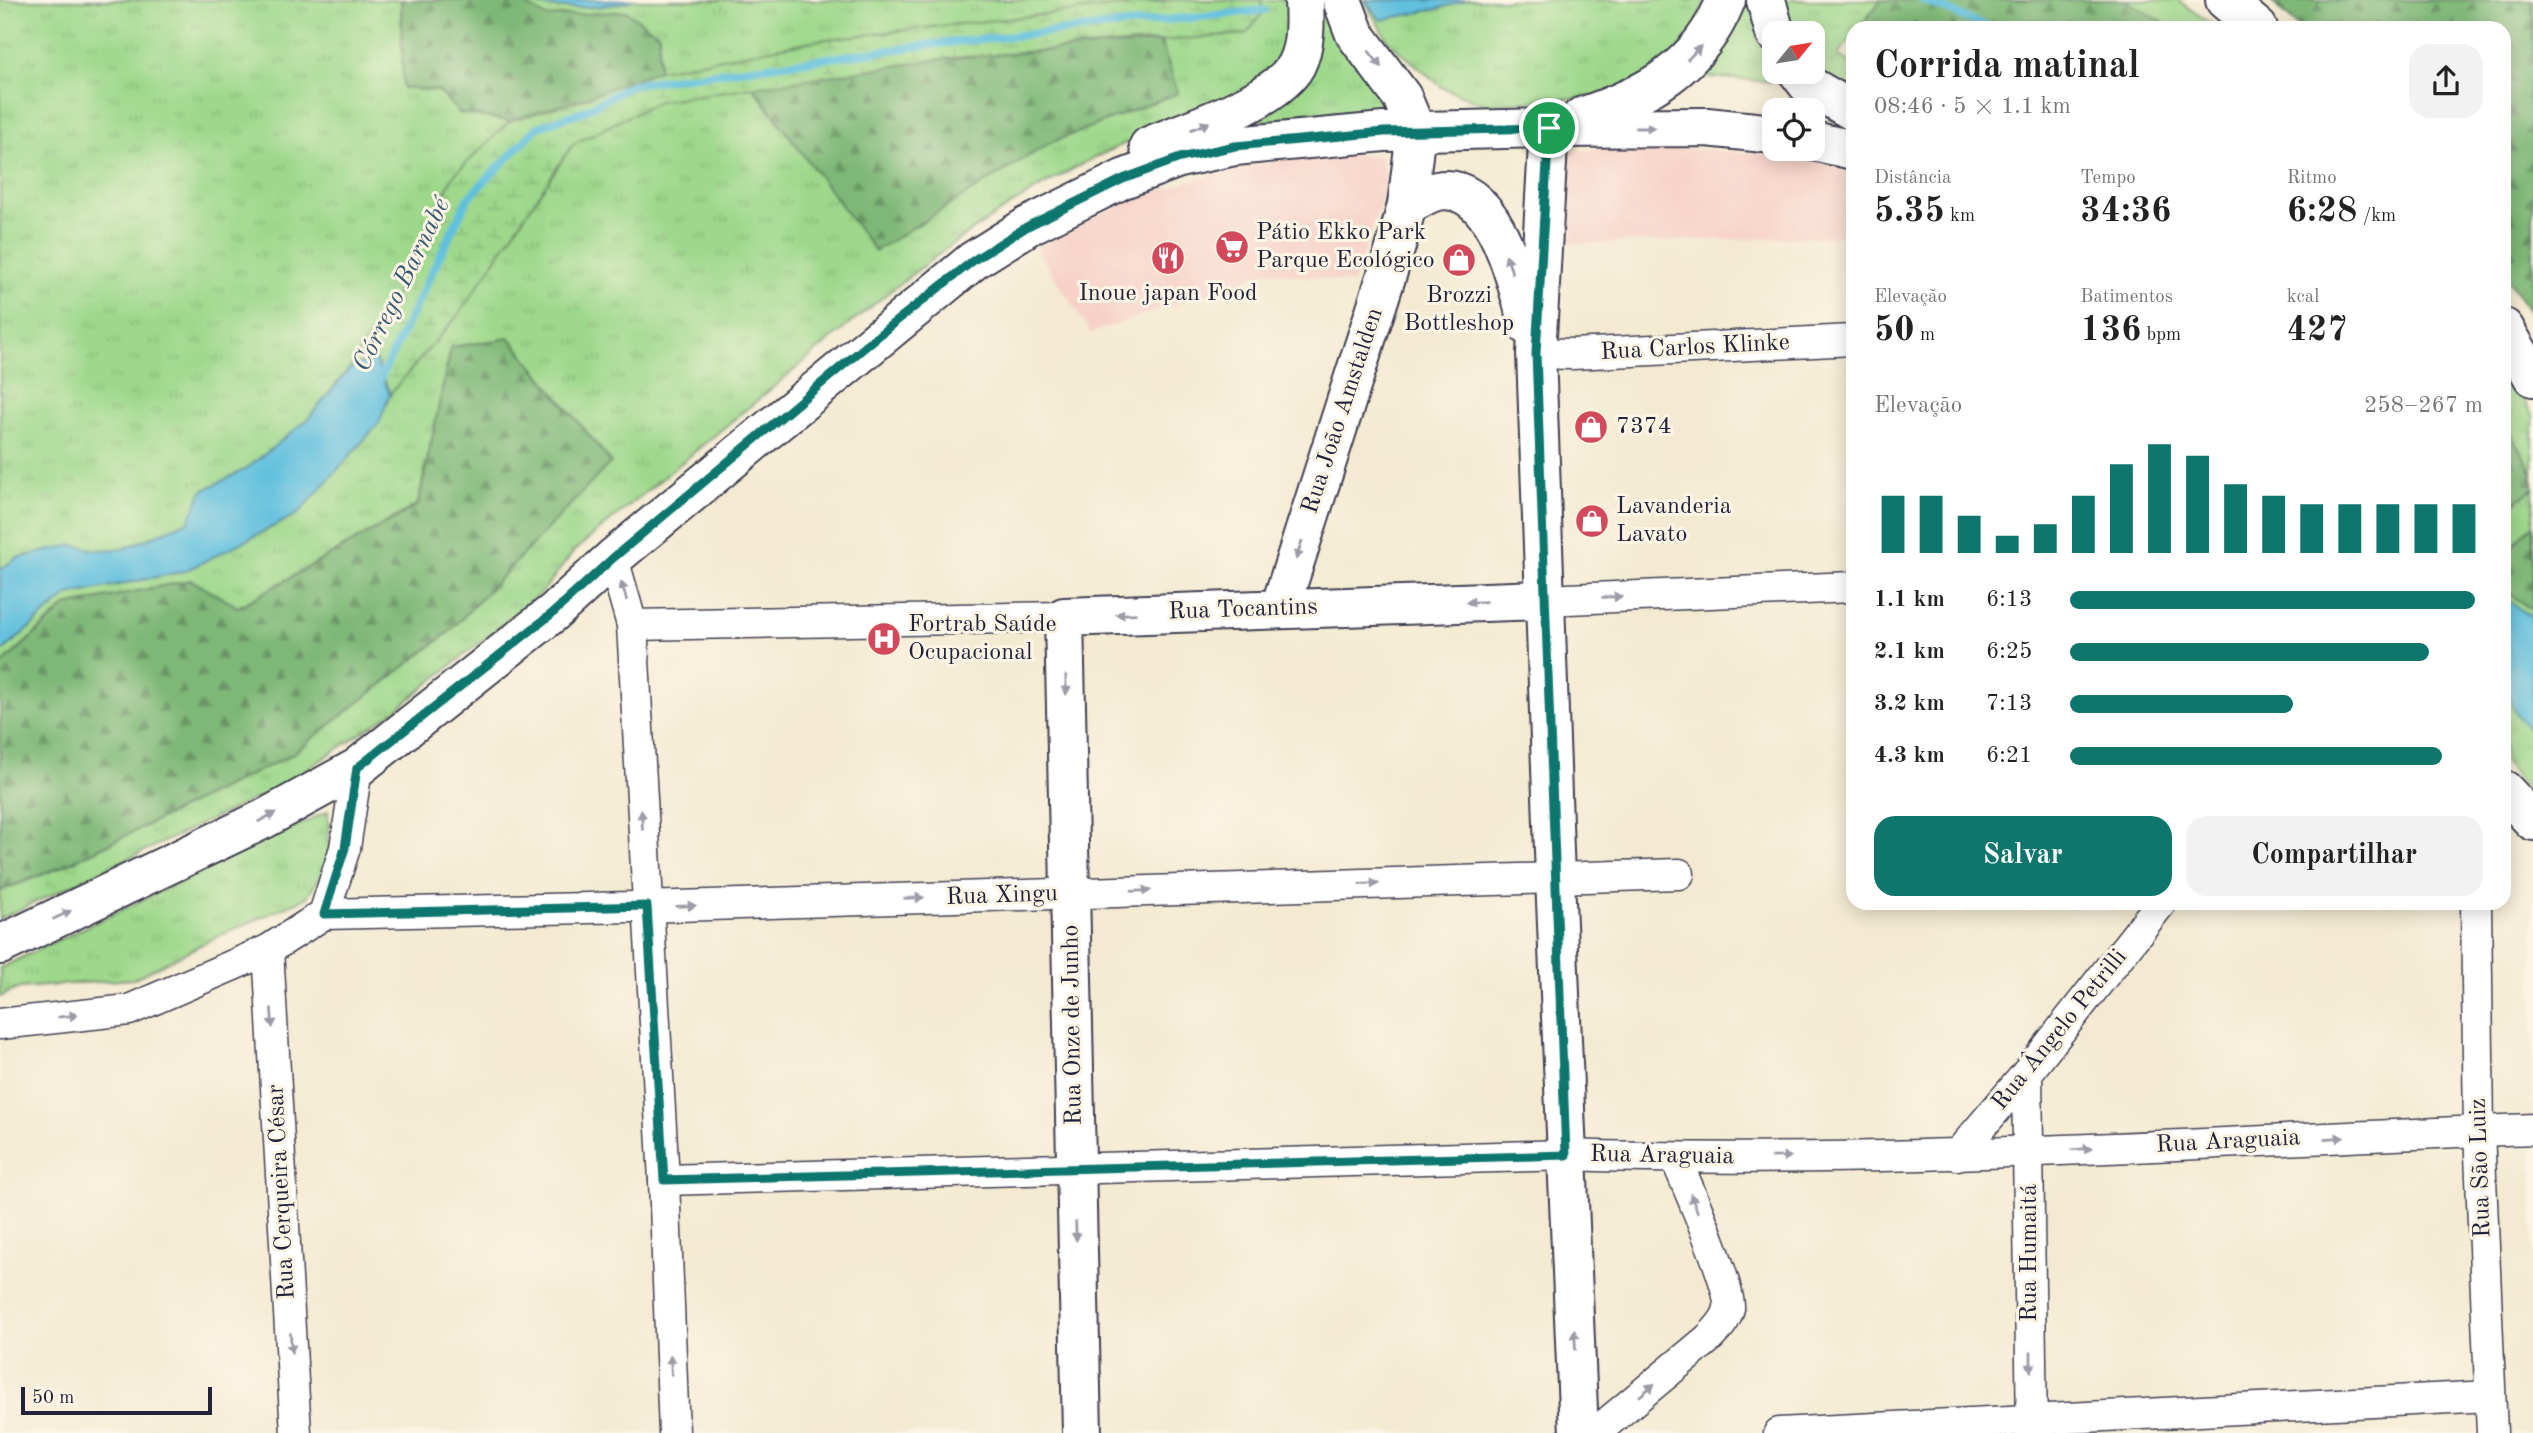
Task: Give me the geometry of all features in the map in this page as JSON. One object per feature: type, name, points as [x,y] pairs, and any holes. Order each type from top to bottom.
[{"type":"street","points":[[959,272],[974,243],[1015,213],[1122,158],[1244,107],[1272,88],[1295,67],[1301,49],[1304,0]]},
{"type":"street","points":[[1342,0],[1355,34],[1402,97],[1416,131]]},
{"type":"street","points":[[1549,128],[1628,102],[1661,82],[1696,53],[1713,30],[1727,0]]},
{"type":"street","points":[[1766,0],[1771,21]]},
{"type":"street","points":[[2225,0],[2250,21]]},
{"type":"street","points":[[1807,84],[1846,107]]},
{"type":"street","points":[[0,944],[264,819],[357,768],[554,612],[613,558],[959,272],[1028,226],[1123,179],[1180,158],[1235,146],[1416,131],[1707,127],[1762,133]]},
{"type":"street","points":[[1549,128],[1536,353],[1579,1433]]},
{"type":"street","name":"Rua João Amstalden","points":[[1280,608],[1407,205],[1416,131]]},
{"type":"street","points":[[1825,144],[1846,148]]},
{"type":"street","points":[[1407,205],[1436,191],[1461,192],[1482,208],[1498,233],[1511,265],[1536,353]]},
{"type":"street","name":"Rua Carlos Klinke","points":[[1536,353],[1572,354],[1846,340]]},
{"type":"street","points":[[2511,340],[2533,377]]},
{"type":"street","points":[[613,558],[632,625],[664,1180],[674,1433]]},
{"type":"street","name":"Rua Tocantins","points":[[632,625],[1065,617],[1846,587]]},
{"type":"street","name":"Rua Onze de Junho","points":[[1065,617],[1082,1433]]},
{"type":"street","points":[[0,1024],[130,1010],[268,950],[324,914],[345,848],[357,768]]},
{"type":"street","points":[[2511,797],[2533,821]]},
{"type":"street","name":"Rua Xingu","points":[[324,914],[1679,874]]},
{"type":"street","name":"Rua Ângelo Petrilli","points":[[1957,1155],[2027,1073],[2155,910]]},
{"type":"street","name":"Rua São Luiz","points":[[2476,910],[2479,1131],[2492,1433]]},
{"type":"street","name":"Rua Cerqueira César","points":[[268,950],[296,1433]]},
{"type":"street","name":"Rua Humaitá","points":[[2027,1073],[2032,1425]]},
{"type":"street","name":"Rua Araguaia","points":[[664,1180],[1075,1171],[1566,1155],[1676,1158],[1957,1155],[2533,1129]]},
{"type":"street","points":[[1595,1433],[1708,1339],[1721,1325],[1729,1308],[1722,1276],[1676,1158]]},
{"type":"street","points":[[1779,1433],[2032,1425],[2490,1395]]},
{"type":"shaded area","points":[[1657,147],[1762,153],[1762,161],[1818,161],[1846,170],[1846,236],[1559,244],[1560,151]]},
{"type":"shaded area","points":[[1316,153],[1380,156],[1388,182],[1353,283],[1270,271],[1091,333],[1036,248],[1127,200],[1233,169]]},
{"type":"green space","points":[[0,0],[1291,0],[1288,34],[1283,52],[1273,66],[1258,79],[1219,103],[1089,160],[1040,187],[946,249],[857,318],[575,550],[542,592],[396,710],[282,786],[0,919],[0,891],[61,867],[291,755],[449,632],[431,440],[418,504],[238,608],[191,580],[66,606],[0,666]]},
{"type":"green space","points":[[401,0],[517,0],[547,17],[626,11],[659,34],[659,70],[585,98],[510,121],[459,113],[439,91],[403,88]]},
{"type":"green space","points":[[1173,0],[1260,0],[1265,10],[1246,34],[940,59],[659,101],[573,144],[459,314],[390,394],[374,357],[348,370],[394,297],[453,176],[510,121],[585,98],[659,70],[819,40]]},
{"type":"green space","points":[[1317,0],[1330,0],[1383,89],[1376,114],[1243,123]]},
{"type":"green space","points":[[1364,0],[1705,0],[1695,28],[1665,66],[1607,96],[1484,104],[1443,88],[1389,42]]},
{"type":"green space","points":[[1742,0],[1752,0],[1762,39],[1762,81],[1693,76]]},
{"type":"green space","points":[[1777,0],[1881,0],[1864,21],[1846,21],[1846,45],[1838,55],[1846,60],[1846,95],[1825,80],[1825,21],[1783,21]]},
{"type":"green space","points":[[1881,0],[2125,0],[2160,21],[1864,21]]},
{"type":"green space","points":[[2125,0],[2177,0],[2207,21],[2160,21]]},
{"type":"green space","points":[[2270,0],[2533,0],[2533,316],[2511,285],[2511,21],[2292,21]]},
{"type":"green space","points":[[1161,42],[1178,93],[1050,143],[875,251],[752,86],[940,59]]},
{"type":"green space","points":[[510,338],[611,462],[449,632],[291,755],[61,867],[0,891],[0,666],[66,606],[191,580],[238,607],[418,505],[451,347]]},
{"type":"green space","points":[[2511,377],[2533,416],[2533,473],[2511,434]]},
{"type":"green space","points":[[2511,434],[2533,473],[2533,488],[2511,506]]},
{"type":"green space","points":[[2533,488],[2533,526],[2525,531],[2511,550],[2511,506]]},
{"type":"green space","points":[[2533,526],[2533,610],[2511,595],[2511,549],[2524,532]]},
{"type":"green space","points":[[2511,595],[2533,610],[2533,797],[2511,770]]},
{"type":"green space","points":[[328,811],[329,863],[306,898],[218,936],[133,979],[19,988],[0,997],[0,968]]},
{"type":"water","points":[[526,0],[633,0],[595,7],[562,8]]},
{"type":"water","points":[[1365,0],[1467,0],[1381,20]]},
{"type":"water","points":[[374,357],[390,394],[379,423],[298,514],[185,571],[68,595],[0,653],[0,570],[17,558],[73,545],[97,550],[123,549],[189,521],[202,491],[246,469],[307,420],[348,370]]},
{"type":"water","points":[[2511,603],[2533,618],[2533,732],[2520,719],[2512,704]]},
{"type":"waterway","points":[[1922,0],[1973,21]]},
{"type":"waterway","name":"Córrego Barnabé","points":[[378,383],[468,198],[538,127],[586,110],[633,84],[935,44],[1265,10]]},
{"type":"place","name":"Pátio Ekko Park Parque Ecológico","points":[[1232,247]]},
{"type":"place","name":"Inoue japan Food","points":[[1168,258]]},
{"type":"place","name":"Brozzi Bottleshop","points":[[1459,260]]},
{"type":"place","name":"7374","points":[[1591,427]]},
{"type":"place","name":"Lavanderia Lavato","points":[[1592,521]]},
{"type":"place","name":"Fortrab Saúde Ocupacional","points":[[884,639]]},
{"type":"route","points":[[1549,128],[1536,353],[1566,1155],[1075,1171],[664,1180],[647,906],[324,914],[345,848],[355,797],[357,768],[554,612],[613,558],[890,326],[974,260],[1028,226],[1075,202],[1123,179],[1180,158],[1235,146],[1384,132],[1549,128]]}]
